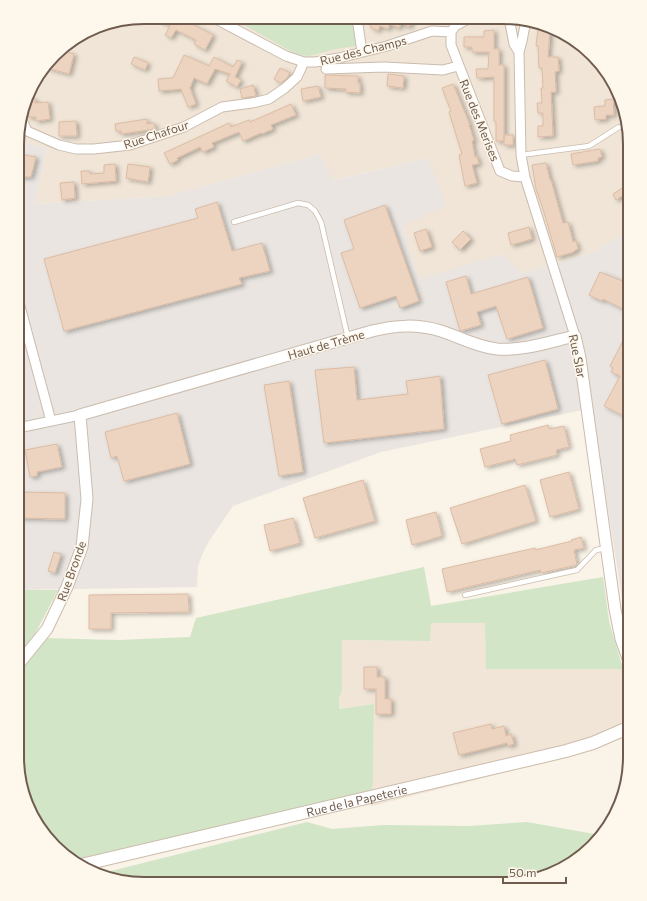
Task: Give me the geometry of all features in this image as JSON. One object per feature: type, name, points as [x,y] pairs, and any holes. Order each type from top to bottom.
[{"type":"main road","name":"Rue de la Papeterie","points":[[89,864],[558,752],[593,743],[623,730]]},
{"type":"street","name":"Rue des Champs","points":[[225,24],[286,56],[304,62],[329,60],[387,46],[432,31],[451,32]]},
{"type":"street","points":[[358,24],[362,52]]},
{"type":"street","points":[[458,66],[451,45],[451,32],[455,26],[459,24]]},
{"type":"street","name":"Rue Slar","points":[[510,24],[514,44],[519,52]]},
{"type":"street","name":"Rue Slar","points":[[525,26],[519,52],[521,155],[525,178],[575,336],[580,358],[615,608],[623,645]]},
{"type":"street","name":"Rue Chafour","points":[[25,126],[28,131],[59,145],[76,149],[94,149],[130,145],[184,127],[222,107],[247,104],[269,98],[285,88],[297,77],[304,62]]},
{"type":"street","name":"Rue des Champs","points":[[326,70],[384,67],[443,70],[458,66]]},
{"type":"street","name":"Rue des Merises","points":[[458,66],[500,171],[512,176],[525,178]]},
{"type":"street","points":[[24,321],[51,421]]},
{"type":"street","name":"Haut de Trème","points":[[80,415],[393,326],[417,326],[441,331],[482,346],[496,349],[518,349],[575,336]]},
{"type":"street","points":[[24,427],[80,415]]},
{"type":"street","name":"Rue Bronde","points":[[24,657],[47,629],[67,587],[82,548],[87,499],[80,415]]},
{"type":"lane","points":[[521,155],[589,146],[619,127]]},
{"type":"lane","points":[[234,222],[298,203],[308,205],[315,212],[321,222],[348,338]]},
{"type":"lane","points":[[465,595],[577,570],[596,550],[607,548]]},
{"type":"shaded area","points":[[136,24],[503,24],[527,26],[542,30],[570,44],[593,65],[603,77],[611,91],[617,105],[622,128],[623,234],[595,252],[522,273],[502,254],[419,280],[403,226],[428,158],[333,180],[320,154],[168,196],[35,204],[47,148],[24,142],[28,113],[36,91],[44,77],[65,54],[77,44],[98,33],[120,26]]},
{"type":"shaded area","points":[[24,142],[47,148],[35,204],[168,196],[320,154],[334,180],[428,158],[446,205],[403,226],[419,279],[502,254],[522,273],[595,252],[623,234],[623,605],[592,408],[381,452],[233,506],[209,541],[202,555],[198,566],[197,587],[24,590]]},
{"type":"shaded area","points":[[431,623],[485,623],[486,669],[623,669],[623,737],[575,755],[372,806],[370,792],[373,785],[374,704],[341,709],[339,698],[342,689],[342,640],[430,641]]},
{"type":"green space","points":[[242,24],[354,24],[357,42],[356,46],[335,49],[309,56],[296,54]]},
{"type":"green space","points":[[424,567],[431,606],[603,577],[609,621],[623,669],[486,669],[485,623],[431,623],[430,641],[342,640],[342,690],[339,698],[340,709],[374,704],[373,785],[370,792],[208,831],[81,859],[65,847],[44,824],[36,810],[28,788],[24,757],[24,663],[42,638],[119,640],[190,637],[196,618]]},
{"type":"green space","points":[[24,590],[58,590],[24,653]]},
{"type":"green space","points":[[307,822],[332,829],[383,825],[469,826],[527,822],[595,834],[570,857],[556,865],[527,875],[511,877],[144,877],[128,876],[113,873],[111,871]]},
{"type":"building","points":[[166,24],[192,24],[213,35],[205,50],[194,44],[196,40],[176,30],[171,38],[165,35],[170,26]]},
{"type":"building","points":[[371,24],[390,24],[388,29],[380,26],[378,31],[370,27]]},
{"type":"building","points":[[390,24],[401,24],[399,28]]},
{"type":"building","points":[[403,24],[410,24],[409,27]]},
{"type":"building","points":[[538,29],[550,33],[548,57],[558,57],[559,71],[555,72],[556,92],[551,92],[553,136],[538,137],[538,126],[543,126],[543,113],[538,113],[537,103],[542,103],[541,88],[543,88],[542,68],[539,68],[538,46],[536,46]]},
{"type":"building","points":[[494,30],[494,49],[499,49],[499,65],[504,65],[504,141],[496,141],[496,122],[494,121],[494,77],[477,78],[476,69],[488,69],[489,52],[472,52],[472,47],[464,47],[464,37],[484,37],[484,31]]},
{"type":"building","points":[[67,52],[74,54],[69,74],[51,69]]},
{"type":"building","points":[[184,55],[209,66],[214,57],[233,67],[237,60],[242,62],[235,77],[241,80],[237,87],[226,81],[230,74],[215,69],[207,84],[194,78],[190,88],[196,104],[188,107],[181,89],[159,91],[158,79],[173,78]]},
{"type":"building","points":[[134,57],[148,63],[145,70],[131,64]]},
{"type":"building","points":[[280,68],[290,73],[281,83],[274,79]]},
{"type":"building","points":[[388,74],[404,76],[403,88],[387,86]]},
{"type":"building","points":[[325,75],[358,76],[360,93],[345,92],[346,89],[325,88]]},
{"type":"building","points":[[453,84],[470,125],[474,140],[472,141],[475,157],[477,156],[479,164],[472,165],[477,183],[465,186],[459,155],[462,154],[449,112],[451,111],[442,88]]},
{"type":"building","points":[[253,85],[256,96],[242,98],[240,89]]},
{"type":"building","points":[[318,86],[321,97],[303,101],[301,89]]},
{"type":"building","points":[[33,98],[35,98],[35,103],[48,102],[50,119],[36,121],[36,117],[28,117]]},
{"type":"building","points":[[613,99],[614,115],[606,115],[606,119],[595,120],[594,107],[605,106],[605,100]]},
{"type":"building","points":[[291,104],[296,115],[271,125],[273,129],[262,134],[261,133],[243,141],[239,132],[212,143],[214,147],[203,152],[200,147],[177,158],[178,160],[170,164],[164,153],[229,123],[231,127],[249,120],[250,122]]},
{"type":"building","points":[[147,119],[147,124],[154,123],[155,129],[121,134],[121,131],[116,131],[115,124]]},
{"type":"building","points":[[76,121],[77,136],[59,136],[59,122]]},
{"type":"building","points":[[504,135],[513,135],[513,145],[504,145]]},
{"type":"building","points":[[600,149],[602,157],[598,158],[598,161],[573,165],[571,154]]},
{"type":"building","points":[[24,155],[36,157],[31,177],[24,177]]},
{"type":"building","points":[[546,163],[563,223],[568,222],[573,242],[576,241],[578,249],[574,252],[557,257],[536,189],[532,165]]},
{"type":"building","points":[[115,164],[116,181],[82,184],[81,171],[89,171],[90,174],[104,173],[104,165]]},
{"type":"building","points":[[128,164],[150,167],[148,182],[126,178]]},
{"type":"building","points":[[74,182],[75,198],[62,200],[60,183]]},
{"type":"building","points":[[623,188],[623,196],[616,200],[613,194]]},
{"type":"building","points":[[217,202],[232,251],[262,243],[270,271],[239,278],[242,284],[64,331],[44,259],[198,218],[195,209]]},
{"type":"building","points":[[385,205],[419,301],[400,308],[396,296],[360,308],[341,253],[354,249],[344,220]]},
{"type":"building","points":[[529,227],[532,239],[511,245],[508,233]]},
{"type":"building","points":[[426,229],[432,247],[420,251],[414,233]]},
{"type":"building","points":[[463,231],[471,239],[460,250],[452,242]]},
{"type":"building","points":[[600,272],[623,281],[623,309],[603,299],[602,301],[589,295]]},
{"type":"building","points":[[466,276],[471,294],[528,277],[543,328],[507,339],[496,306],[477,312],[481,325],[460,331],[446,282]]},
{"type":"building","points":[[623,341],[623,416],[604,406],[620,376],[611,372],[613,368],[610,366]]},
{"type":"building","points":[[545,360],[558,409],[502,424],[488,375]]},
{"type":"building","points":[[354,367],[357,400],[408,394],[406,381],[440,376],[444,429],[324,443],[315,370]]},
{"type":"building","points":[[289,381],[303,472],[279,476],[264,385]]},
{"type":"building","points":[[177,413],[190,464],[124,481],[117,456],[111,458],[105,432]]},
{"type":"building","points":[[548,425],[549,429],[564,426],[569,447],[556,450],[557,455],[517,465],[515,459],[485,467],[480,449],[511,441],[510,435]]},
{"type":"building","points":[[57,444],[62,467],[37,472],[37,476],[30,477],[25,450]]},
{"type":"building","points":[[569,472],[579,509],[550,517],[540,480]]},
{"type":"building","points":[[363,480],[375,521],[315,538],[303,498]]},
{"type":"building","points":[[525,485],[536,521],[462,544],[450,508]]},
{"type":"building","points":[[24,492],[65,493],[65,519],[24,518]]},
{"type":"building","points":[[436,512],[442,536],[412,545],[406,520]]},
{"type":"building","points":[[293,518],[300,543],[270,551],[264,525]]},
{"type":"building","points":[[581,537],[584,548],[574,550],[577,565],[541,573],[540,570],[447,592],[442,569],[535,548],[535,550],[572,541],[571,540]]},
{"type":"building","points":[[54,552],[61,554],[55,573],[48,571]]},
{"type":"building","points":[[188,594],[189,612],[111,613],[111,629],[89,629],[89,595]]},
{"type":"building","points":[[364,667],[377,667],[377,677],[385,677],[385,699],[391,699],[391,714],[376,714],[376,689],[364,689]]},
{"type":"building","points":[[491,724],[492,729],[504,726],[506,736],[511,734],[514,744],[508,746],[507,743],[459,755],[453,733]]}]
